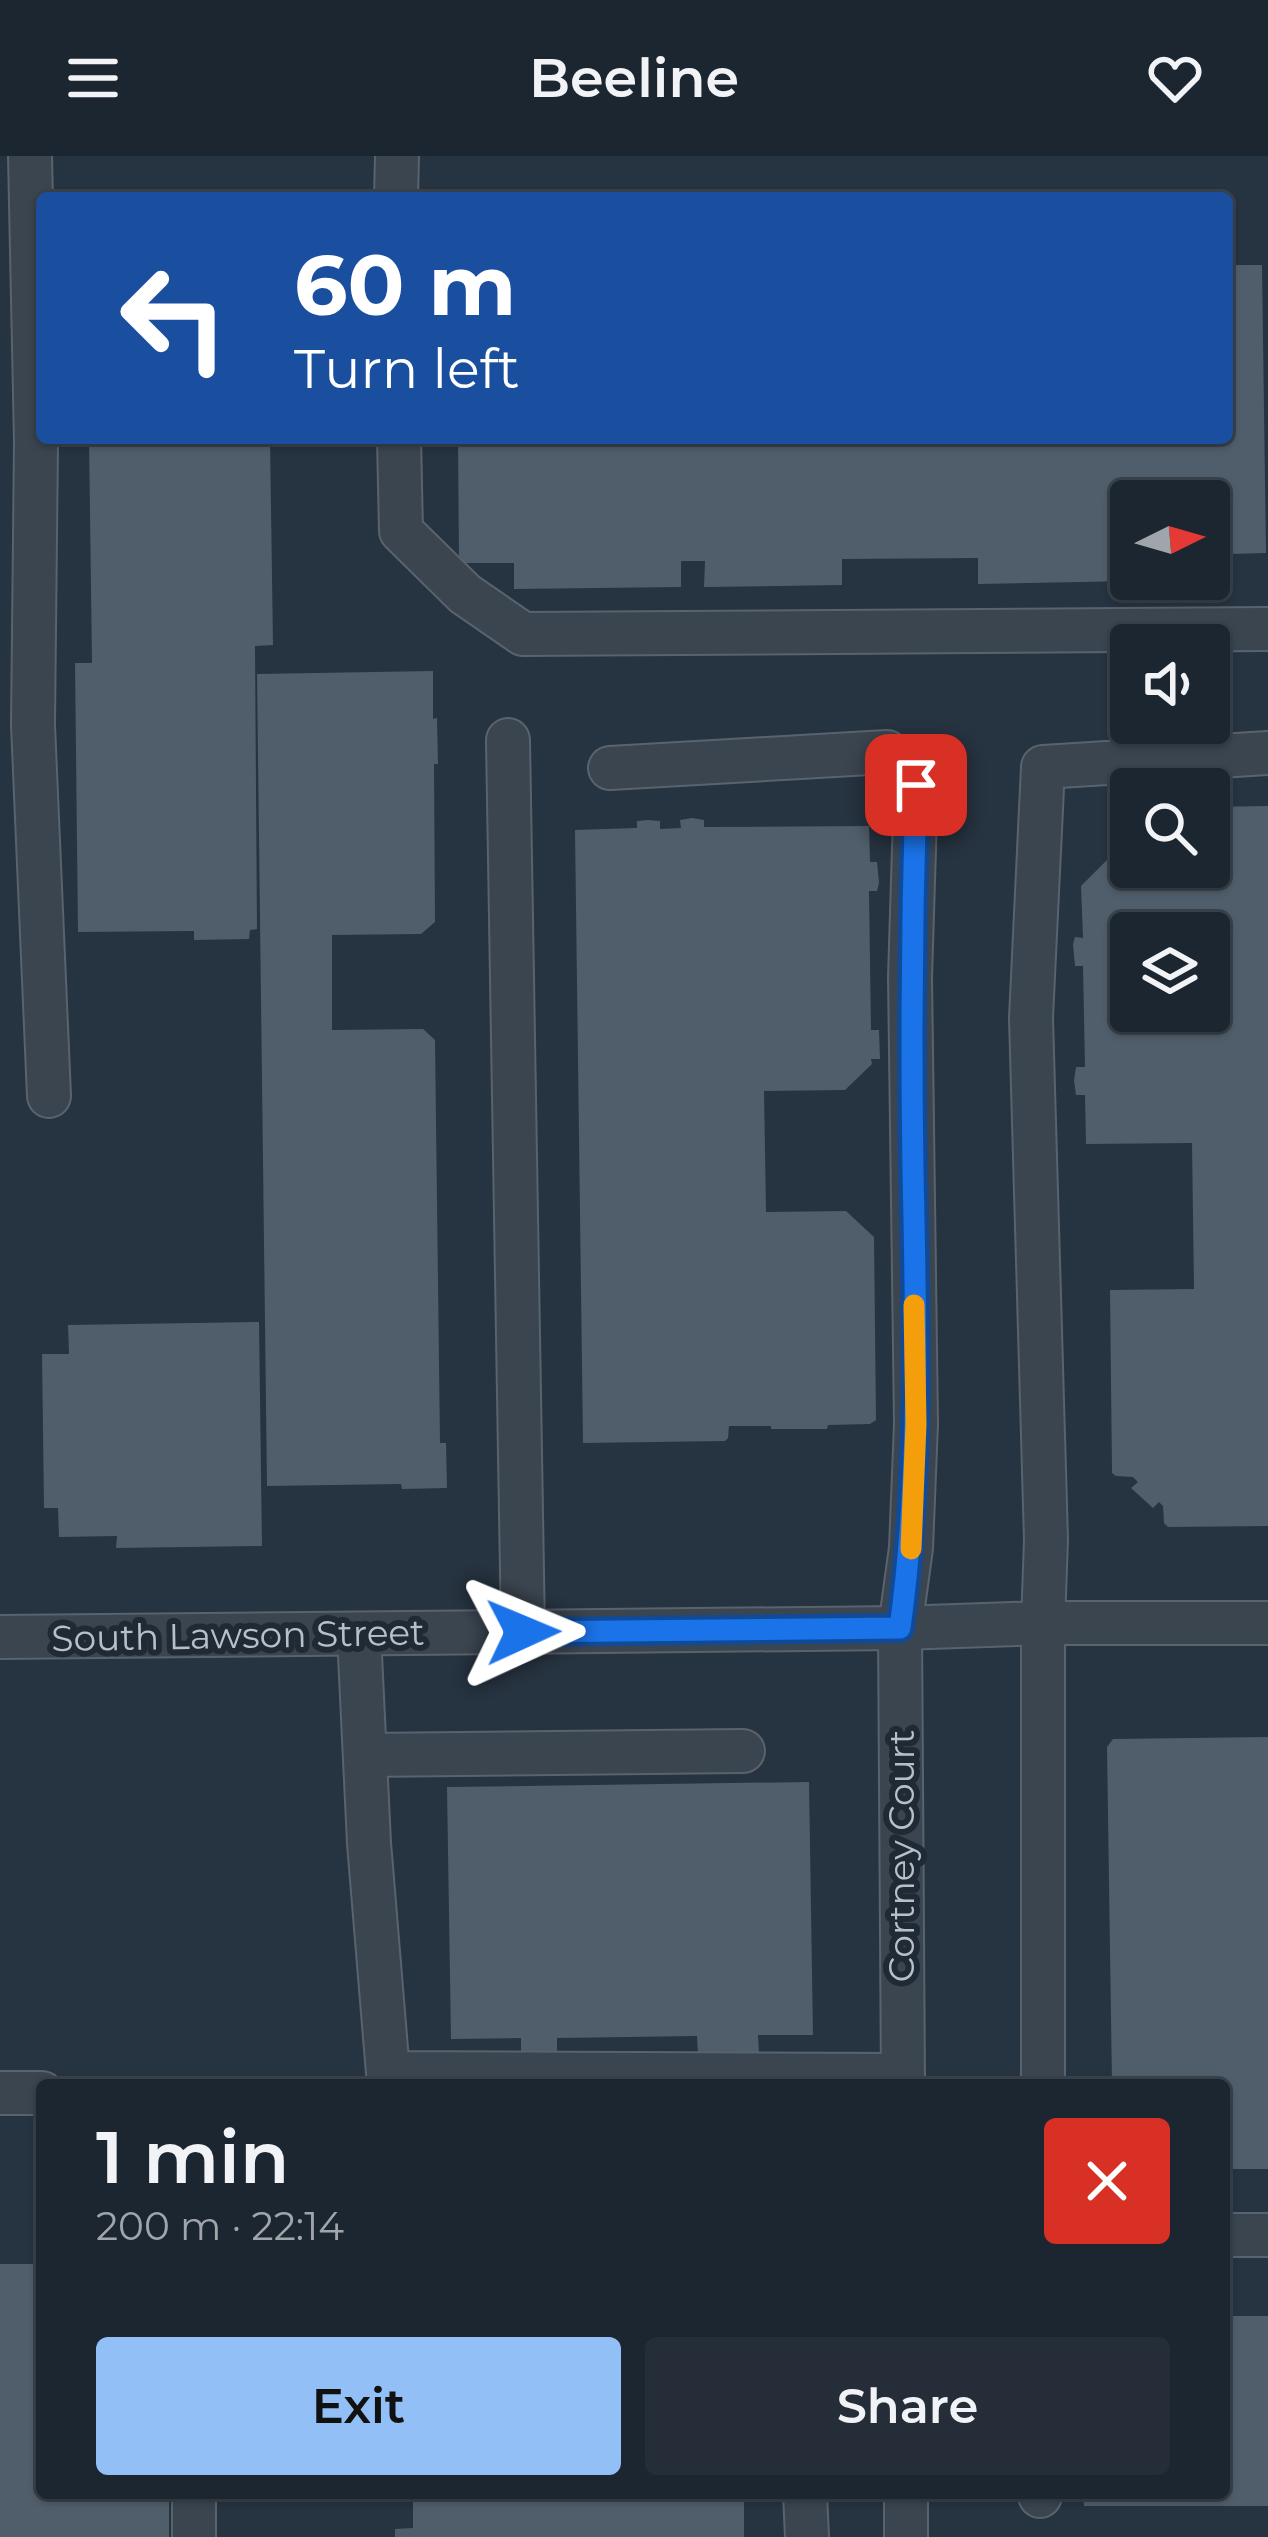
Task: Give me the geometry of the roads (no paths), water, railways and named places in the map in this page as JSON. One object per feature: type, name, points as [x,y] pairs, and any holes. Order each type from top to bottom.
[{"type":"street","points":[[30,156],[36,442],[33,725],[49,1096]]},
{"type":"street","points":[[395,192],[397,156]]},
{"type":"street","points":[[399,444],[400,531],[465,594],[523,634],[1268,628]]},
{"type":"street","points":[[508,740],[523,1632]]},
{"type":"street","name":"Cortney Court","points":[[610,768],[887,752],[916,785],[910,977],[916,1424],[911,1548],[900,1628],[903,2079]]},
{"type":"street","points":[[1043,2079],[1046,1540],[1031,1018],[1043,766],[1268,753]]},
{"type":"street","name":"South Lawson Street","points":[[0,1637],[1268,1623]]},
{"type":"street","points":[[358,1634],[388,2073],[829,2079]]},
{"type":"street","points":[[364,1755],[742,1751]]},
{"type":"street","points":[[0,2093],[36,2093]]},
{"type":"street","points":[[1230,2235],[1268,2236]]},
{"type":"street","points":[[194,2499],[194,2537]]},
{"type":"street","points":[[805,2499],[806,2537]]},
{"type":"street","points":[[906,2499],[906,2537]]}]
